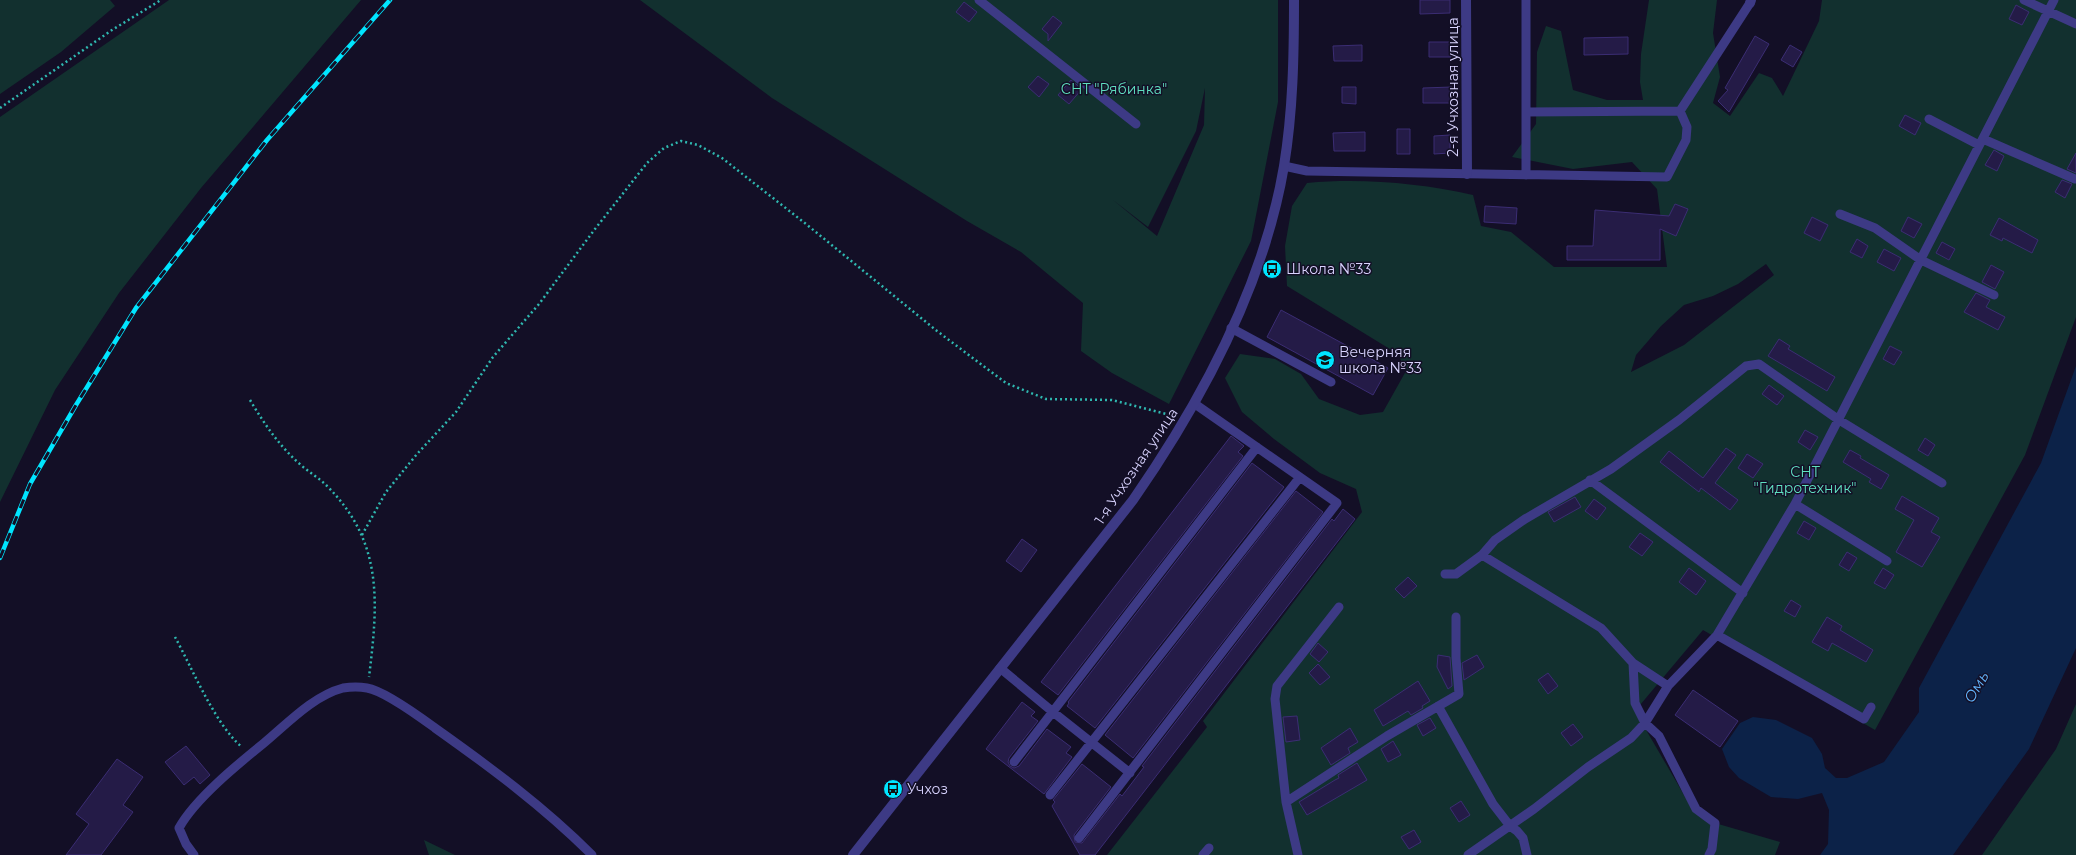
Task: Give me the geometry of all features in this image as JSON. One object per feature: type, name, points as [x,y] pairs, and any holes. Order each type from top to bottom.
[{"type":"street","name":"1-я Учхозная улица","points":[[853,855],[1133,500],[1195,404],[1253,278],[1263,249],[1284,166],[1294,72],[1294,0]]},
{"type":"street","name":"2-я Учхозная улица","points":[[1466,0],[1467,174]]},
{"type":"lane","points":[[979,0],[1136,124]]},
{"type":"lane","points":[[1526,0],[1526,175]]},
{"type":"lane","points":[[2024,0],[2076,24]]},
{"type":"lane","points":[[1468,855],[1534,809],[1588,767],[1631,738],[1645,723],[1668,686],[1717,635],[1795,504],[2054,0]]},
{"type":"lane","points":[[1680,111],[1751,1]]},
{"type":"lane","points":[[1284,166],[1307,171],[1667,177],[1686,140],[1687,127],[1680,111]]},
{"type":"lane","points":[[1526,112],[1680,111]]},
{"type":"lane","points":[[1929,119],[1981,142],[2075,179]]},
{"type":"lane","points":[[1840,214],[1875,228],[1921,260],[1994,295]]},
{"type":"lane","points":[[1231,328],[1331,382]]},
{"type":"lane","points":[[1445,574],[1456,574],[1482,555],[1495,540],[1525,519],[1611,468],[1679,420],[1746,366],[1759,364],[1839,420],[1942,483]]},
{"type":"lane","points":[[1079,838],[1337,503],[1195,404]]},
{"type":"lane","points":[[1014,762],[1257,447]]},
{"type":"lane","points":[[1050,795],[1300,477]]},
{"type":"lane","points":[[1590,480],[1743,593]]},
{"type":"lane","points":[[1795,504],[1886,561]]},
{"type":"lane","points":[[1482,555],[1601,628],[1633,663],[1668,686]]},
{"type":"lane","points":[[1298,855],[1286,802],[1275,700],[1277,686],[1339,607]]},
{"type":"lane","points":[[1286,802],[1387,736],[1459,694],[1456,658],[1456,616]]},
{"type":"lane","points":[[1717,635],[1864,719],[1871,707]]},
{"type":"lane","points":[[1633,663],[1635,702],[1645,723],[1659,736],[1696,809],[1715,823],[1712,849],[1708,855]]},
{"type":"lane","points":[[1000,668],[1130,773]]},
{"type":"lane","points":[[194,855],[186,844],[179,828],[188,812],[250,754],[319,698],[344,688],[368,688],[383,694],[417,715],[494,770],[560,822],[592,855]]},
{"type":"lane","points":[[1438,706],[1493,804],[1510,826],[1523,838],[1526,855]]},
{"type":"path","points":[[0,108],[112,30],[161,0]]},
{"type":"path","points":[[362,535],[386,492],[417,454],[456,412],[493,357],[539,304],[647,163],[664,148],[681,141],[698,145],[722,158],[806,224],[937,331],[1006,383],[1046,399],[1112,400],[1186,420]]},
{"type":"path","points":[[250,400],[277,442],[302,466],[326,484],[352,516],[370,552],[375,587],[374,637],[368,688]]},
{"type":"path","points":[[176,637],[220,721],[233,740],[250,754]]},
{"type":"green space","points":[[0,0],[110,0],[115,6],[61,52],[0,94]]},
{"type":"green space","points":[[169,0],[361,0],[201,188],[119,293],[55,390],[0,502],[0,117]]},
{"type":"green space","name":"СНТ \"Рябинка\"","points":[[640,0],[1278,0],[1278,102],[1251,241],[1169,404],[1112,373],[1081,351],[1083,303],[1021,252],[967,221],[772,98]],"holes":[[[1205,88],[1204,125],[1157,236],[1113,200],[1148,227],[1196,131]]]},
{"type":"green space","name":"СНТ \"Гидротехник\"","points":[[1649,0],[1717,0],[1713,33],[1720,77],[1713,103],[1730,116],[1759,73],[1772,78],[1783,96],[1819,21],[1822,0],[2076,0],[2076,317],[2025,455],[1875,730],[1703,630],[1635,711],[1694,812],[1708,821],[1780,842],[1775,855],[1107,855],[1207,727],[1203,721],[1362,512],[1356,489],[1320,473],[1274,439],[1242,412],[1225,378],[1240,354],[1275,359],[1301,374],[1319,399],[1360,415],[1383,412],[1406,371],[1398,354],[1287,286],[1285,246],[1292,206],[1307,183],[1369,181],[1432,187],[1473,195],[1481,226],[1511,232],[1554,267],[1667,267],[1657,189],[1632,162],[1573,169],[1512,157],[1536,124],[1537,52],[1546,26],[1561,31],[1573,90],[1607,100],[1643,100],[1640,82],[1641,54]],"holes":[[[1766,264],[1774,275],[1684,345],[1631,372],[1636,355],[1661,326],[1684,305],[1713,296],[1738,284]]]},
{"type":"green space","points":[[2076,704],[2076,855],[1982,855],[2056,749]]},
{"type":"green space","points":[[424,840],[455,855],[429,855]]},
{"type":"water","name":"Омь","points":[[2076,366],[2076,648],[2029,749],[1953,855],[1820,855],[1828,844],[1829,810],[1822,793],[1798,799],[1771,797],[1739,778],[1729,767],[1722,749],[1740,723],[1753,717],[1776,720],[1812,738],[1822,754],[1825,768],[1836,778],[1847,778],[1884,762],[1919,712],[1919,688],[2041,463]]},
{"type":"building","points":[[1420,0],[1450,0],[1450,13],[1420,14]]},
{"type":"building","points":[[964,2],[977,12],[969,22],[956,12]]},
{"type":"building","points":[[2016,5],[2029,12],[2022,25],[2009,19]]},
{"type":"building","points":[[1053,16],[1062,23],[1048,41],[1048,34],[1042,29]]},
{"type":"building","points":[[1755,36],[1769,44],[1729,112],[1718,101],[1728,90],[1725,88]]},
{"type":"building","points":[[1628,37],[1628,54],[1584,55],[1584,38]]},
{"type":"building","points":[[1429,42],[1451,42],[1451,57],[1429,57]]},
{"type":"building","points":[[1362,45],[1362,61],[1334,61],[1333,46]]},
{"type":"building","points":[[1790,45],[1802,52],[1793,67],[1781,60]]},
{"type":"building","points":[[1038,76],[1049,84],[1039,97],[1028,87]]},
{"type":"building","points":[[1071,80],[1082,89],[1069,104],[1058,95]]},
{"type":"building","points":[[1342,87],[1356,87],[1356,104],[1342,103]]},
{"type":"building","points":[[1452,87],[1452,103],[1423,103],[1423,88]]},
{"type":"building","points":[[1905,115],[1921,123],[1915,135],[1899,126]]},
{"type":"building","points":[[1397,129],[1410,129],[1410,154],[1397,154]]},
{"type":"building","points":[[1365,132],[1365,151],[1334,151],[1333,133]]},
{"type":"building","points":[[1450,135],[1450,153],[1434,154],[1434,136]]},
{"type":"building","points":[[1994,150],[2004,156],[1997,171],[1985,165]]},
{"type":"building","points":[[2076,153],[2076,173],[2067,169]]},
{"type":"building","points":[[2062,180],[2072,184],[2065,198],[2055,192]]},
{"type":"building","points":[[1675,204],[1688,209],[1676,236],[1660,229],[1660,260],[1567,260],[1567,246],[1593,246],[1595,210],[1669,216]]},
{"type":"building","points":[[1485,206],[1517,208],[1516,224],[1484,222]]},
{"type":"building","points":[[1812,217],[1828,225],[1820,241],[1804,233]]},
{"type":"building","points":[[1908,217],[1922,224],[1914,238],[1901,231]]},
{"type":"building","points":[[1999,218],[2038,240],[2032,253],[2003,238],[2002,241],[1990,235]]},
{"type":"building","points":[[1857,239],[1868,246],[1862,258],[1850,252]]},
{"type":"building","points":[[1942,242],[1955,249],[1949,260],[1936,253]]},
{"type":"building","points":[[1884,249],[1901,258],[1894,271],[1877,262]]},
{"type":"building","points":[[1991,265],[2004,272],[1995,289],[1982,282]]},
{"type":"building","points":[[1976,293],[1990,300],[1986,307],[2005,317],[1998,330],[1964,312]]},
{"type":"building","points":[[1281,310],[1388,368],[1373,395],[1267,337]]},
{"type":"building","points":[[1779,339],[1790,346],[1788,349],[1835,377],[1827,391],[1768,356]]},
{"type":"building","points":[[1890,346],[1902,352],[1894,365],[1883,359]]},
{"type":"building","points":[[1769,385],[1784,396],[1777,405],[1762,394]]},
{"type":"building","points":[[1805,430],[1818,437],[1810,450],[1798,442]]},
{"type":"building","points":[[1231,436],[1244,446],[1238,452],[1243,456],[1058,695],[1041,682]]},
{"type":"building","points":[[1925,438],[1935,445],[1928,456],[1918,450]]},
{"type":"building","points":[[1726,448],[1736,455],[1715,483],[1738,500],[1730,510],[1701,488],[1699,492],[1660,462],[1669,451],[1703,478]]},
{"type":"building","points":[[1850,450],[1861,456],[1860,458],[1889,475],[1881,489],[1869,482],[1871,479],[1843,462]]},
{"type":"building","points":[[1747,454],[1763,464],[1753,478],[1738,468]]},
{"type":"building","points":[[1252,463],[1284,487],[1095,728],[1067,706],[1069,703],[1068,702]]},
{"type":"building","points":[[1296,491],[1323,512],[1133,758],[1105,735]]},
{"type":"building","points":[[1902,496],[1939,518],[1931,532],[1940,537],[1922,567],[1896,552],[1914,520],[1895,509]]},
{"type":"building","points":[[1575,497],[1581,507],[1554,522],[1548,512]]},
{"type":"building","points":[[1594,499],[1606,508],[1597,520],[1585,511]]},
{"type":"building","points":[[1343,509],[1355,519],[1095,855],[1080,855],[1052,806],[1055,802],[1053,800],[1082,764],[1111,787],[1074,835],[1075,842],[1082,843],[1120,794],[1122,796],[1144,767],[1142,766],[1332,519],[1334,521]]},
{"type":"building","points":[[1804,521],[1816,528],[1809,540],[1797,533]]},
{"type":"building","points":[[1640,533],[1653,542],[1642,556],[1629,547]]},
{"type":"building","points":[[1022,539],[1037,550],[1021,572],[1006,561]]},
{"type":"building","points":[[1847,552],[1857,558],[1849,571],[1839,565]]},
{"type":"building","points":[[1689,568],[1706,581],[1696,595],[1679,582]]},
{"type":"building","points":[[1883,568],[1894,575],[1885,589],[1874,583]]},
{"type":"building","points":[[1408,577],[1417,586],[1404,598],[1395,589]]},
{"type":"building","points":[[1791,600],[1801,606],[1795,617],[1784,611]]},
{"type":"building","points":[[1827,617],[1842,626],[1840,630],[1873,650],[1866,662],[1832,643],[1828,651],[1812,642]]},
{"type":"building","points":[[1318,643],[1328,652],[1319,662],[1310,654]]},
{"type":"building","points":[[1438,655],[1450,657],[1452,686],[1448,689],[1437,667]]},
{"type":"building","points":[[1477,655],[1484,667],[1464,680],[1462,663]]},
{"type":"building","points":[[1318,664],[1330,677],[1320,685],[1309,673]]},
{"type":"building","points":[[1548,673],[1558,686],[1548,694],[1538,680]]},
{"type":"building","points":[[1418,681],[1430,701],[1422,706],[1423,708],[1411,715],[1408,711],[1383,726],[1374,710]]},
{"type":"building","points":[[1693,690],[1738,721],[1720,747],[1675,715]]},
{"type":"building","points":[[1022,702],[1035,712],[1031,716],[1038,721],[1009,758],[1008,762],[1010,766],[1014,768],[1019,766],[1047,729],[1071,747],[1066,753],[1072,757],[1044,794],[986,749]]},
{"type":"building","points":[[1297,716],[1300,740],[1286,742],[1283,717]]},
{"type":"building","points":[[1430,718],[1436,728],[1423,736],[1417,725]]},
{"type":"building","points":[[1573,724],[1583,737],[1571,746],[1561,733]]},
{"type":"building","points":[[1350,728],[1358,742],[1348,748],[1350,753],[1331,765],[1321,748]]},
{"type":"building","points":[[1393,741],[1401,755],[1388,762],[1381,749]]},
{"type":"building","points":[[186,746],[210,775],[200,784],[194,777],[184,785],[165,762]]},
{"type":"building","points":[[117,759],[143,777],[123,805],[133,812],[101,855],[66,855],[89,824],[76,814]]},
{"type":"building","points":[[1357,763],[1367,780],[1307,815],[1299,802],[1339,778],[1338,775]]},
{"type":"building","points":[[1461,801],[1470,815],[1459,822],[1450,808]]},
{"type":"building","points":[[1414,830],[1421,842],[1409,849],[1401,837]]},
{"type":"railway","points":[[0,558],[30,484],[76,405],[136,308],[267,140],[390,0]]},
{"type":"place","name":"Школа №33","points":[[1272,269]]},
{"type":"place","name":"Вечерняя школа №33","points":[[1325,360]]},
{"type":"place","name":"Учхоз","points":[[893,789]]}]
